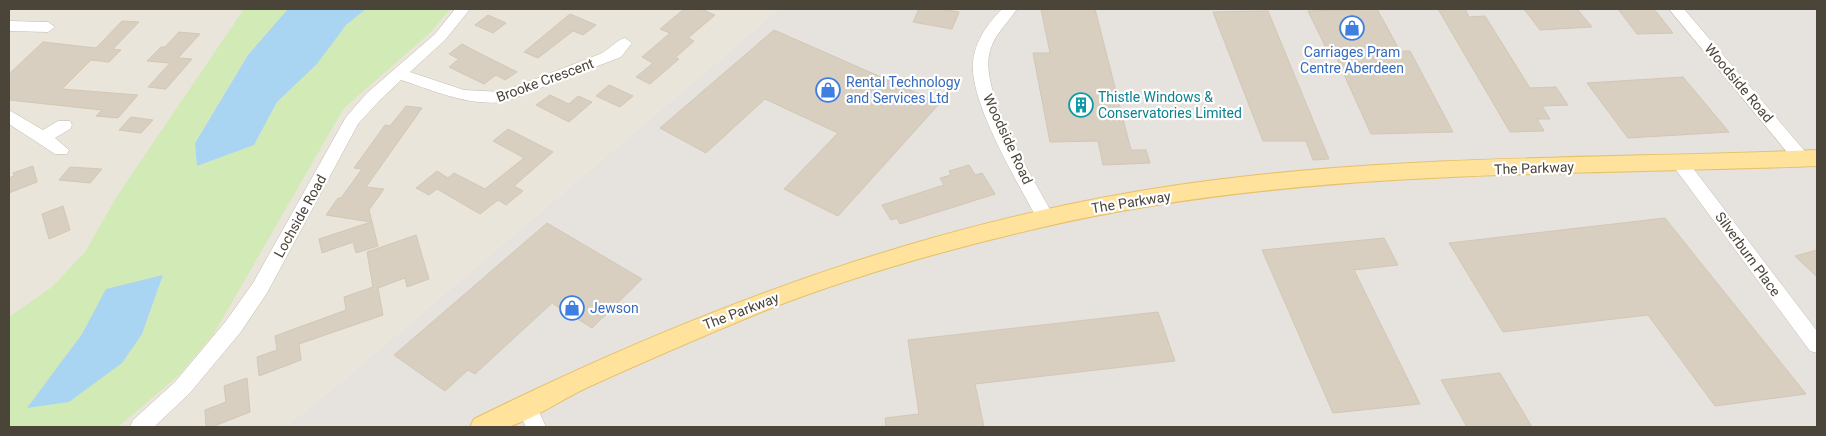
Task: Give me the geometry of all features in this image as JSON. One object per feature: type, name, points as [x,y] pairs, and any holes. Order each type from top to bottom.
[{"type":"main road","name":"The Parkway","points":[[483,427],[531,416],[631,356],[766,301],[859,268],[989,230],[1045,217],[1225,187],[1326,176],[1810,158]]},
{"type":"street","name":"Lochside Road","points":[[140,427],[182,388],[233,327],[260,288],[352,122],[373,97],[440,37],[463,9]]},
{"type":"street","name":"Woodside Road","points":[[1010,9],[989,35],[980,68],[984,88],[996,120],[1045,217]]},
{"type":"street","name":"Woodside Road","points":[[1676,9],[1810,158]]},
{"type":"street","points":[[9,27],[48,27]]},
{"type":"street","name":"Brooke Crescent","points":[[398,74],[474,97],[490,99],[504,97],[610,64],[616,53],[625,43]]},
{"type":"street","points":[[9,116],[61,150]]},
{"type":"street","points":[[42,138],[64,125]]},
{"type":"street","name":"Silverburn Place","points":[[1680,163],[1817,345]]},
{"type":"shaded area","points":[[9,9],[779,9],[335,387],[285,427],[9,427]]},
{"type":"shaded area","points":[[779,9],[1817,9],[1817,427],[285,427],[335,387]]},
{"type":"green space","points":[[244,9],[288,9],[248,55],[195,142],[197,166],[254,145],[277,102],[317,64],[346,25],[366,9],[450,9],[431,32],[344,108],[213,335],[179,375],[118,427],[9,427],[9,317],[52,287],[85,252],[117,196]],"holes":[[[163,275],[142,334],[28,408],[82,334]]]},
{"type":"water","points":[[288,9],[366,9],[346,25],[317,64],[277,102],[254,145],[197,166],[195,143],[248,55]]},
{"type":"water","points":[[163,275],[142,334],[122,363],[69,402],[27,408],[82,334],[106,289]]},
{"type":"building","points":[[684,9],[701,9],[715,15],[688,38],[694,41],[675,58],[679,59],[650,84],[636,77],[653,63],[642,57],[670,33],[660,29]]},
{"type":"building","points":[[919,9],[940,9],[959,12],[952,29],[913,22]]},
{"type":"building","name":"Thistle Windows & Conservatories Limited","points":[[1041,9],[1095,9],[1131,150],[1146,150],[1150,163],[1103,165],[1098,141],[1050,142],[1033,53],[1050,53]]},
{"type":"building","points":[[1377,9],[1400,51],[1410,51],[1453,132],[1371,134],[1332,48],[1326,48],[1308,11]]},
{"type":"building","points":[[1438,9],[1465,9],[1469,17],[1485,16],[1530,88],[1556,87],[1568,105],[1542,106],[1550,119],[1537,119],[1544,131],[1510,132]]},
{"type":"building","points":[[1524,9],[1577,9],[1592,27],[1540,30]]},
{"type":"building","points":[[1618,9],[1654,9],[1673,33],[1637,34]]},
{"type":"building","points":[[1268,11],[1329,159],[1313,160],[1306,141],[1263,141],[1213,12]]},
{"type":"building","points":[[570,14],[596,25],[583,35],[573,31],[538,58],[524,52]]},
{"type":"building","points":[[488,15],[506,23],[493,33],[475,25]]},
{"type":"building","points":[[122,21],[139,22],[113,49],[121,50],[109,62],[91,60],[62,89],[138,95],[118,118],[96,116],[102,110],[9,100],[9,74],[43,42],[96,48]]},
{"type":"building","points":[[774,30],[940,103],[838,216],[784,189],[838,133],[765,99],[706,153],[660,128]]},
{"type":"building","points":[[179,32],[200,34],[178,58],[192,59],[166,89],[148,87],[170,63],[147,61],[161,47],[165,47]]},
{"type":"building","points":[[462,44],[517,72],[505,80],[496,75],[484,84],[449,67],[459,59],[449,54]]},
{"type":"building","points":[[1683,77],[1729,132],[1628,138],[1587,83]]},
{"type":"building","points":[[609,85],[633,96],[620,107],[596,96]]},
{"type":"building","points":[[550,95],[569,104],[578,96],[592,102],[569,122],[536,105]]},
{"type":"building","points":[[406,106],[422,108],[366,187],[384,189],[369,210],[378,246],[356,253],[353,242],[322,253],[319,239],[371,222],[326,215],[362,169],[354,168],[385,125],[390,126]]},
{"type":"building","points":[[131,117],[153,120],[141,133],[119,130]]},
{"type":"building","points":[[508,129],[553,152],[514,186],[523,191],[506,205],[498,200],[480,214],[437,189],[429,195],[416,188],[437,171],[448,178],[454,173],[485,189],[524,158],[493,141]]},
{"type":"building","points":[[969,165],[975,175],[982,173],[995,194],[900,224],[897,218],[891,220],[882,205],[944,185],[940,178],[951,175],[949,171]]},
{"type":"building","points":[[33,166],[37,182],[9,193],[9,178],[14,176],[13,173]]},
{"type":"building","points":[[70,167],[102,169],[90,183],[59,180]]},
{"type":"building","points":[[63,206],[70,230],[49,239],[42,214]]},
{"type":"building","points":[[1665,218],[1806,394],[1715,406],[1648,315],[1503,332],[1449,243]]},
{"type":"building","points":[[547,223],[642,279],[592,328],[552,303],[475,374],[468,370],[445,391],[394,355]]},
{"type":"building","points":[[416,235],[429,279],[407,287],[405,278],[378,288],[383,315],[299,344],[301,360],[259,376],[257,357],[277,350],[275,336],[346,310],[344,297],[373,287],[367,252]]},
{"type":"building","points":[[1384,238],[1398,265],[1354,270],[1420,404],[1333,413],[1262,250]]},
{"type":"building","points":[[1817,250],[1817,277],[1795,256]]},
{"type":"building","points":[[1158,312],[1175,361],[975,384],[984,427],[886,427],[885,418],[919,414],[908,340]]},
{"type":"building","points":[[1500,373],[1532,427],[1467,427],[1441,380]]},
{"type":"building","points":[[247,378],[250,412],[212,427],[206,427],[205,410],[226,402],[224,386]]},
{"type":"place","name":"Carriages Pram Centre Aberdeen","points":[[1352,28]]},
{"type":"place","name":"Rental Technology and Services Ltd","points":[[828,90]]},
{"type":"place","name":"Thistle Windows & Conservatories Limited","points":[[1081,105]]},
{"type":"place","name":"Jewson","points":[[572,308]]}]
